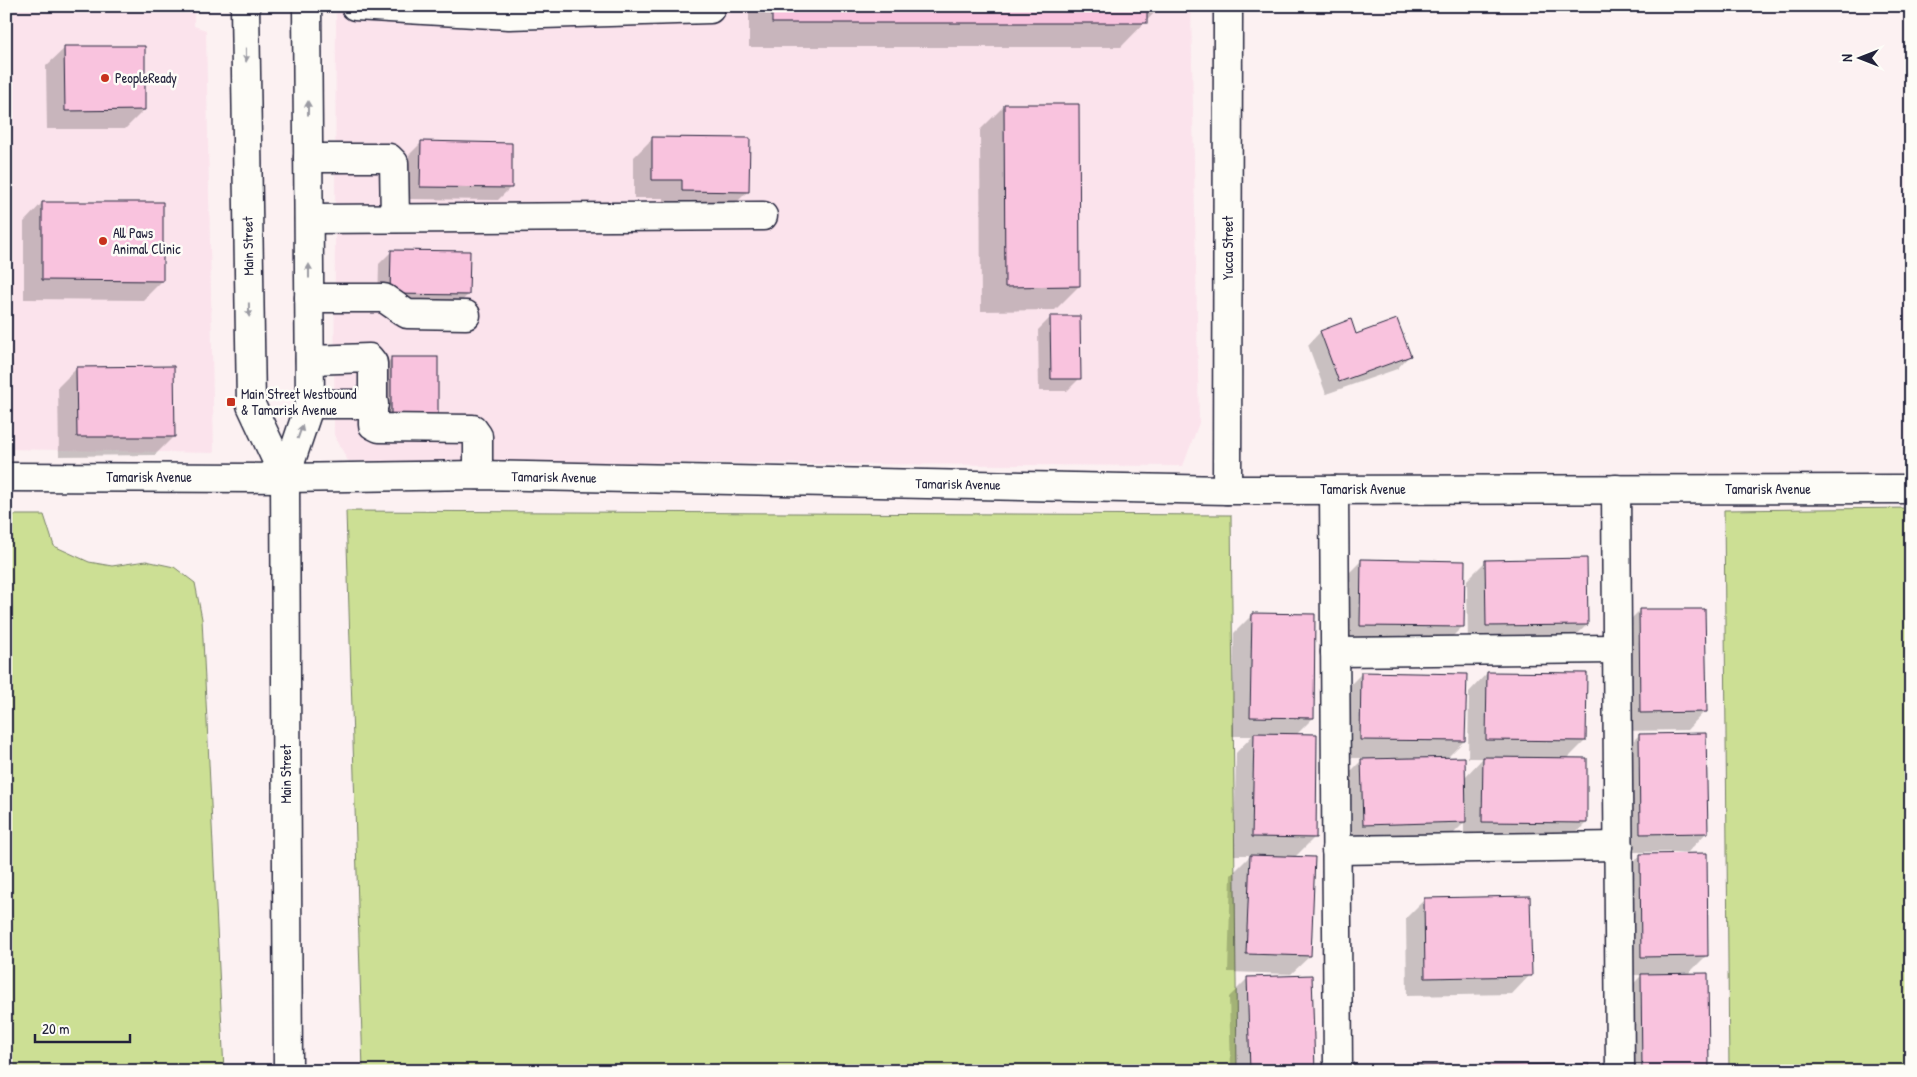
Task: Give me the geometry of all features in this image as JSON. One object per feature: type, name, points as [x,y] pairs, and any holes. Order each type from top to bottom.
[{"type":"street","name":"Main Street","points":[[245,6],[251,405],[285,478]]},
{"type":"street","name":"Main Street","points":[[288,1071],[285,478],[310,404],[307,6]]},
{"type":"street","points":[[355,6],[509,15],[710,9]]},
{"type":"street","name":"Yucca Street","points":[[1227,490],[1228,6]]},
{"type":"street","points":[[308,158],[389,158],[394,163],[395,218]]},
{"type":"street","points":[[309,218],[763,216]]},
{"type":"street","points":[[310,298],[384,298],[407,314],[466,315]]},
{"type":"street","points":[[310,360],[369,358],[372,363],[373,425],[379,428],[473,429],[478,436],[478,475]]},
{"type":"street","points":[[310,404],[374,404]]},
{"type":"street","name":"Tamarisk Avenue","points":[[6,477],[285,478],[478,475],[1227,490],[1911,489]]},
{"type":"street","points":[[1616,489],[1620,1071]]},
{"type":"street","points":[[1334,490],[1338,1071]]},
{"type":"street","points":[[1335,652],[1617,649]]},
{"type":"street","points":[[1336,850],[1619,846]]},
{"type":"shaded area","points":[[6,6],[194,6],[194,26],[206,30],[214,453],[6,449]]},
{"type":"shaded area","points":[[336,6],[1191,6],[1199,423],[1183,466],[348,461],[334,435]]},
{"type":"green space","points":[[1911,508],[1911,1071],[1729,1071],[1724,510]]},
{"type":"green space","points":[[346,511],[1231,515],[1237,1071],[363,1071]]},
{"type":"green space","points":[[6,515],[44,515],[54,546],[89,562],[112,566],[146,561],[174,567],[195,583],[202,619],[224,1071],[6,1071]]},
{"type":"building","points":[[772,6],[1147,6],[1147,23],[772,23]]},
{"type":"building","name":"PeopleReady","points":[[64,46],[145,46],[145,110],[65,111]]},
{"type":"building","points":[[1004,104],[1079,104],[1080,286],[1005,287]]},
{"type":"building","points":[[652,137],[750,138],[749,192],[682,191],[682,180],[652,180]]},
{"type":"building","points":[[421,141],[512,143],[512,188],[420,187]]},
{"type":"building","name":"All Paws Animal Clinic","points":[[42,202],[163,202],[163,281],[42,280]]},
{"type":"building","points":[[391,250],[470,251],[469,295],[390,294]]},
{"type":"building","points":[[1050,316],[1080,316],[1081,379],[1051,379]]},
{"type":"building","points":[[1351,319],[1356,334],[1397,319],[1411,356],[1339,382],[1320,331]]},
{"type":"building","points":[[391,357],[438,357],[438,415],[391,415]]},
{"type":"building","points":[[174,366],[175,437],[77,437],[76,367]]},
{"type":"building","points":[[1587,558],[1588,625],[1486,626],[1485,560]]},
{"type":"building","points":[[1361,559],[1465,561],[1464,627],[1360,626]]},
{"type":"building","points":[[1639,609],[1705,609],[1707,712],[1640,713]]},
{"type":"building","points":[[1252,613],[1315,614],[1314,718],[1250,717]]},
{"type":"building","points":[[1361,672],[1467,674],[1465,741],[1360,740]]},
{"type":"building","points":[[1487,672],[1587,673],[1586,741],[1486,740]]},
{"type":"building","points":[[1254,733],[1317,734],[1316,838],[1252,837]]},
{"type":"building","points":[[1706,733],[1708,833],[1640,834],[1639,734]]},
{"type":"building","points":[[1465,757],[1466,822],[1363,825],[1361,759]]},
{"type":"building","points":[[1483,757],[1587,758],[1587,823],[1482,822]]},
{"type":"building","points":[[1707,853],[1708,956],[1641,957],[1640,854]]},
{"type":"building","points":[[1250,855],[1315,857],[1311,956],[1246,954]]},
{"type":"building","points":[[1530,896],[1532,976],[1425,978],[1424,898]]},
{"type":"building","points":[[1708,973],[1709,1071],[1642,1071],[1641,974]]},
{"type":"building","points":[[1312,975],[1315,1071],[1250,1071],[1247,977]]},
{"type":"building","points":[[1589,1064],[1589,1071],[1489,1071],[1488,1065]]},
{"type":"building","points":[[1467,1065],[1467,1071],[1363,1071],[1363,1067]]},
{"type":"place","name":"PeopleReady","points":[[105,78]]},
{"type":"place","name":"All Paws Animal Clinic","points":[[103,241]]},
{"type":"place","name":"Main Street Westbound & Tamarisk Avenue","points":[[231,402]]}]
